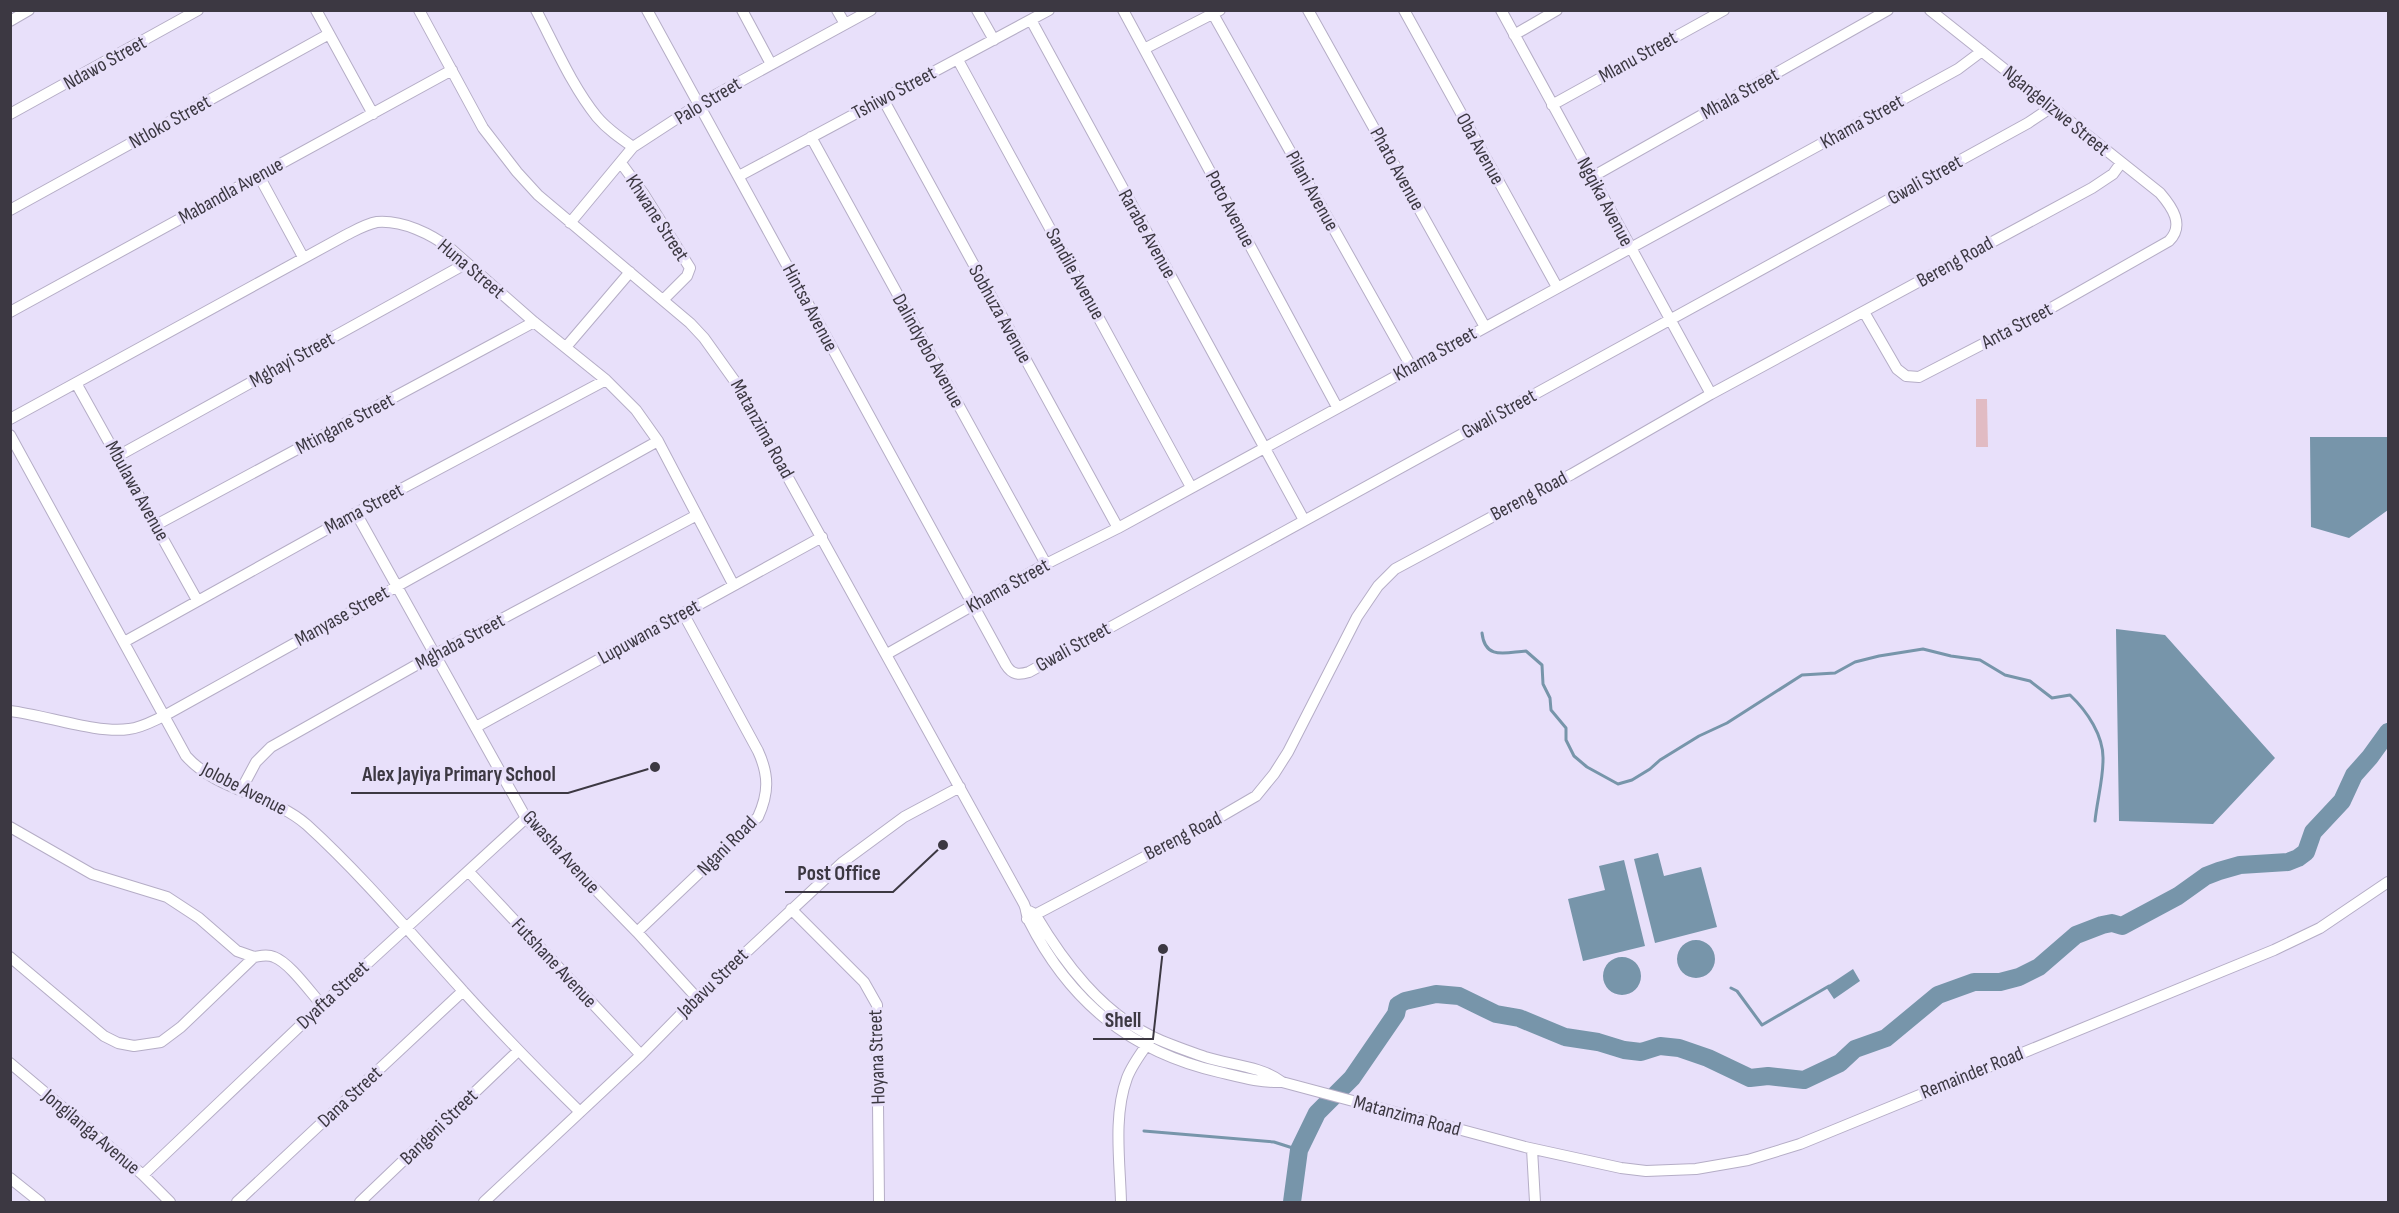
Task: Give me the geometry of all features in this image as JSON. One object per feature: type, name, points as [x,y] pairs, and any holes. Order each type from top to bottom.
[{"type":"street","points":[[10,21],[29,10]]},
{"type":"street","name":"Ndawo Street","points":[[10,114],[198,10]]},
{"type":"street","points":[[316,10],[373,114]]},
{"type":"street","name":"Matanzima Road","points":[[419,10],[476,116],[511,164],[538,195],[690,323],[721,359],[887,654],[1063,975],[1085,1002],[1145,1047],[1209,1070],[1269,1083],[1282,1082],[1533,1149]]},
{"type":"street","points":[[536,10],[593,112],[606,127],[633,147]]},
{"type":"street","name":"Hintsa Avenue","points":[[647,10],[973,606]]},
{"type":"street","points":[[742,10],[771,64]]},
{"type":"street","points":[[837,10],[845,24]]},
{"type":"street","name":"Palo Street","points":[[570,223],[633,147],[699,104],[870,10]]},
{"type":"street","points":[[977,10],[994,40]]},
{"type":"street","name":"Tshiwo Street","points":[[739,176],[1049,10]]},
{"type":"street","name":"Poto Avenue","points":[[1123,10],[1337,407]]},
{"type":"street","name":"Phato Avenue","points":[[1308,10],[1485,327]]},
{"type":"street","name":"Oba Avenue","points":[[1404,10],[1557,287]]},
{"type":"street","name":"Ngqika Avenue","points":[[1501,10],[1711,393]]},
{"type":"street","points":[[1515,35],[1557,10]]},
{"type":"street","name":"Mlanu Street","points":[[1552,105],[1724,10]]},
{"type":"street","name":"Mhala Street","points":[[1592,177],[1888,10]]},
{"type":"street","name":"Ngangelizwe Street","points":[[1930,10],[2160,193],[2175,216]]},
{"type":"street","points":[[1144,49],[1216,12]]},
{"type":"street","name":"Pilani Avenue","points":[[1216,12],[1412,368]]},
{"type":"street","name":"Rarabe Avenue","points":[[1031,20],[1304,520]]},
{"type":"street","name":"Ntloko Street","points":[[10,210],[329,34]]},
{"type":"street","name":"Khama Street","points":[[887,654],[1046,564],[1118,528],[1947,75],[1982,51]]},
{"type":"street","name":"Sandile Avenue","points":[[958,60],[1191,487]]},
{"type":"street","name":"Mabandla Avenue","points":[[10,312],[452,70]]},
{"type":"street","name":"Sobhuza Avenue","points":[[883,99],[1118,528]]},
{"type":"street","name":"Gwali Street","points":[[973,606],[1010,671],[1024,674],[2028,123],[2052,107]]},
{"type":"street","name":"Dalindyebo Avenue","points":[[811,137],[1046,564]]},
{"type":"street","name":"Khwane Street","points":[[621,163],[690,268],[687,276],[663,300]]},
{"type":"street","name":"Bereng Road","points":[[1029,914],[1220,817],[1256,796],[1288,752],[1362,608],[1378,586],[1395,569],[1572,474],[1711,393],[2092,188],[2113,174],[2121,163]]},
{"type":"street","points":[[259,176],[303,257]]},
{"type":"street","name":"Anta Street","points":[[1864,312],[1897,369],[1906,376],[1919,377],[2037,316],[2169,241],[2176,229],[2175,216]]},
{"type":"street","name":"Huna Street","points":[[10,419],[303,257],[365,225],[389,222],[428,233],[451,249],[534,322],[606,380],[636,410],[658,441],[733,584]]},
{"type":"street","name":"Mghayi Street","points":[[118,456],[467,263]]},
{"type":"street","points":[[566,347],[630,272]]},
{"type":"street","name":"Mtingane Street","points":[[156,525],[534,322]]},
{"type":"street","name":"Mama Street","points":[[124,642],[356,513],[606,380]]},
{"type":"street","name":"Mbulawa Avenue","points":[[76,383],[197,600]]},
{"type":"street","name":"Jolobe Avenue","points":[[10,435],[178,744],[192,763],[205,773],[283,808],[305,823],[406,928],[518,1051],[580,1112]]},
{"type":"street","name":"Manyase Street","points":[[10,711],[119,730],[138,727],[164,716],[658,441]]},
{"type":"street","name":"Gwasha Avenue","points":[[356,513],[526,818],[637,932],[697,998]]},
{"type":"street","name":"Mghaba Street","points":[[241,790],[256,762],[271,747],[434,655],[697,515]]},
{"type":"street","name":"Lupuwana Street","points":[[476,727],[822,537]]},
{"type":"street","name":"Ngani Road","points":[[637,932],[759,817],[768,791],[764,764],[758,751],[683,613]]},
{"type":"street","name":"Jabavu Street","points":[[484,1203],[641,1055],[697,998],[851,855],[924,805],[960,787]]},
{"type":"street","name":"Dyafta Street","points":[[142,1175],[322,1005],[526,818]]},
{"type":"street","points":[[10,827],[92,874],[167,897],[199,918],[237,951],[254,957],[267,955],[275,957],[322,1005]]},
{"type":"street","name":"Futshane Avenue","points":[[469,872],[641,1055]]},
{"type":"street","name":"Remainder Road","points":[[1533,1149],[1592,1163],[1646,1171],[1696,1169],[1724,1165],[1774,1152],[1835,1130],[2274,950],[2320,928],[2388,882]]},
{"type":"street","name":"Hoyana Street","points":[[791,909],[864,982],[877,1005],[879,1203]]},
{"type":"street","name":"Matanzima Road","points":[[1029,914],[1085,985],[1132,1024],[1152,1037],[1206,1057],[1271,1074],[1282,1082]]},
{"type":"street","points":[[10,957],[104,1036],[118,1043],[134,1046],[161,1042],[181,1027],[254,957]]},
{"type":"street","name":"Dana Street","points":[[237,1203],[463,991]]},
{"type":"street","points":[[1120,1203],[1119,1123],[1121,1104],[1128,1077],[1152,1037]]},
{"type":"street","name":"Bangeni Street","points":[[360,1203],[518,1051]]},
{"type":"street","name":"Jongilanga Avenue","points":[[10,1063],[142,1175],[170,1203]]},
{"type":"street","points":[[1533,1149],[1535,1203]]},
{"type":"street","points":[[10,1178],[40,1203]]},
{"type":"shaded area","points":[[1976,399],[1987,399],[1988,447],[1976,447]]},
{"type":"water","points":[[2310,437],[2388,437],[2388,510],[2349,538],[2311,527]]},
{"type":"water","points":[[2116,629],[2165,635],[2275,758],[2213,824],[2119,821]]},
{"type":"water","points":[[1658,853],[1664,876],[1701,867],[1717,927],[1655,943],[1634,859]]},
{"type":"water","points":[[1624,860],[1645,946],[1583,961],[1568,899],[1605,890],[1599,866]]},
{"type":"water","points":[[1696,940],[1710,945],[1715,959],[1710,973],[1696,978],[1682,973],[1677,959],[1682,945]]},
{"type":"water","points":[[1622,957],[1636,962],[1641,976],[1636,990],[1622,995],[1608,990],[1603,976],[1608,962]]},
{"type":"water","points":[[1853,969],[1860,981],[1834,999],[1826,987]]},
{"type":"waterway","points":[[1482,633],[1487,648],[1492,651],[1498,653],[1526,651],[1542,665],[1543,684],[1550,698],[1551,710],[1566,728],[1566,740],[1574,756],[1587,767],[1618,784],[1632,780],[1660,760],[1699,736],[1727,723],[1802,675],[1835,673],[1855,662],[1923,649],[1980,660],[2005,675],[2030,681],[2052,698],[2070,695],[2088,716],[2103,751],[2095,821]]},
{"type":"waterway","points":[[1292,1202],[1299,1150],[1317,1113],[1352,1078],[1396,1014],[1398,1005],[1405,1001],[1436,994],[1459,996],[1496,1014],[1519,1018],[1565,1037],[1641,1052],[1660,1046],[1679,1048],[1708,1058],[1750,1078],[1768,1076],[1804,1080],[1840,1063],[1855,1049],[1886,1038],[1938,995],[1974,982],[2000,982],[2019,977],[2039,967],[2076,935],[2112,923],[2122,926],[2178,896],[2206,876],[2219,871],[2240,865],[2288,862],[2298,858],[2306,852],[2313,832],[2342,801],[2354,775],[2388,732]]},
{"type":"waterway","points":[[1731,988],[1737,991],[1762,1025],[1829,986]]},
{"type":"waterway","points":[[1144,1131],[1274,1142],[1299,1150]]},
{"type":"place","name":"Alex Jayiya Primary School","points":[[655,767]]},
{"type":"place","name":"Post Office","points":[[943,845]]},
{"type":"place","name":"Shell","points":[[1163,949]]}]
